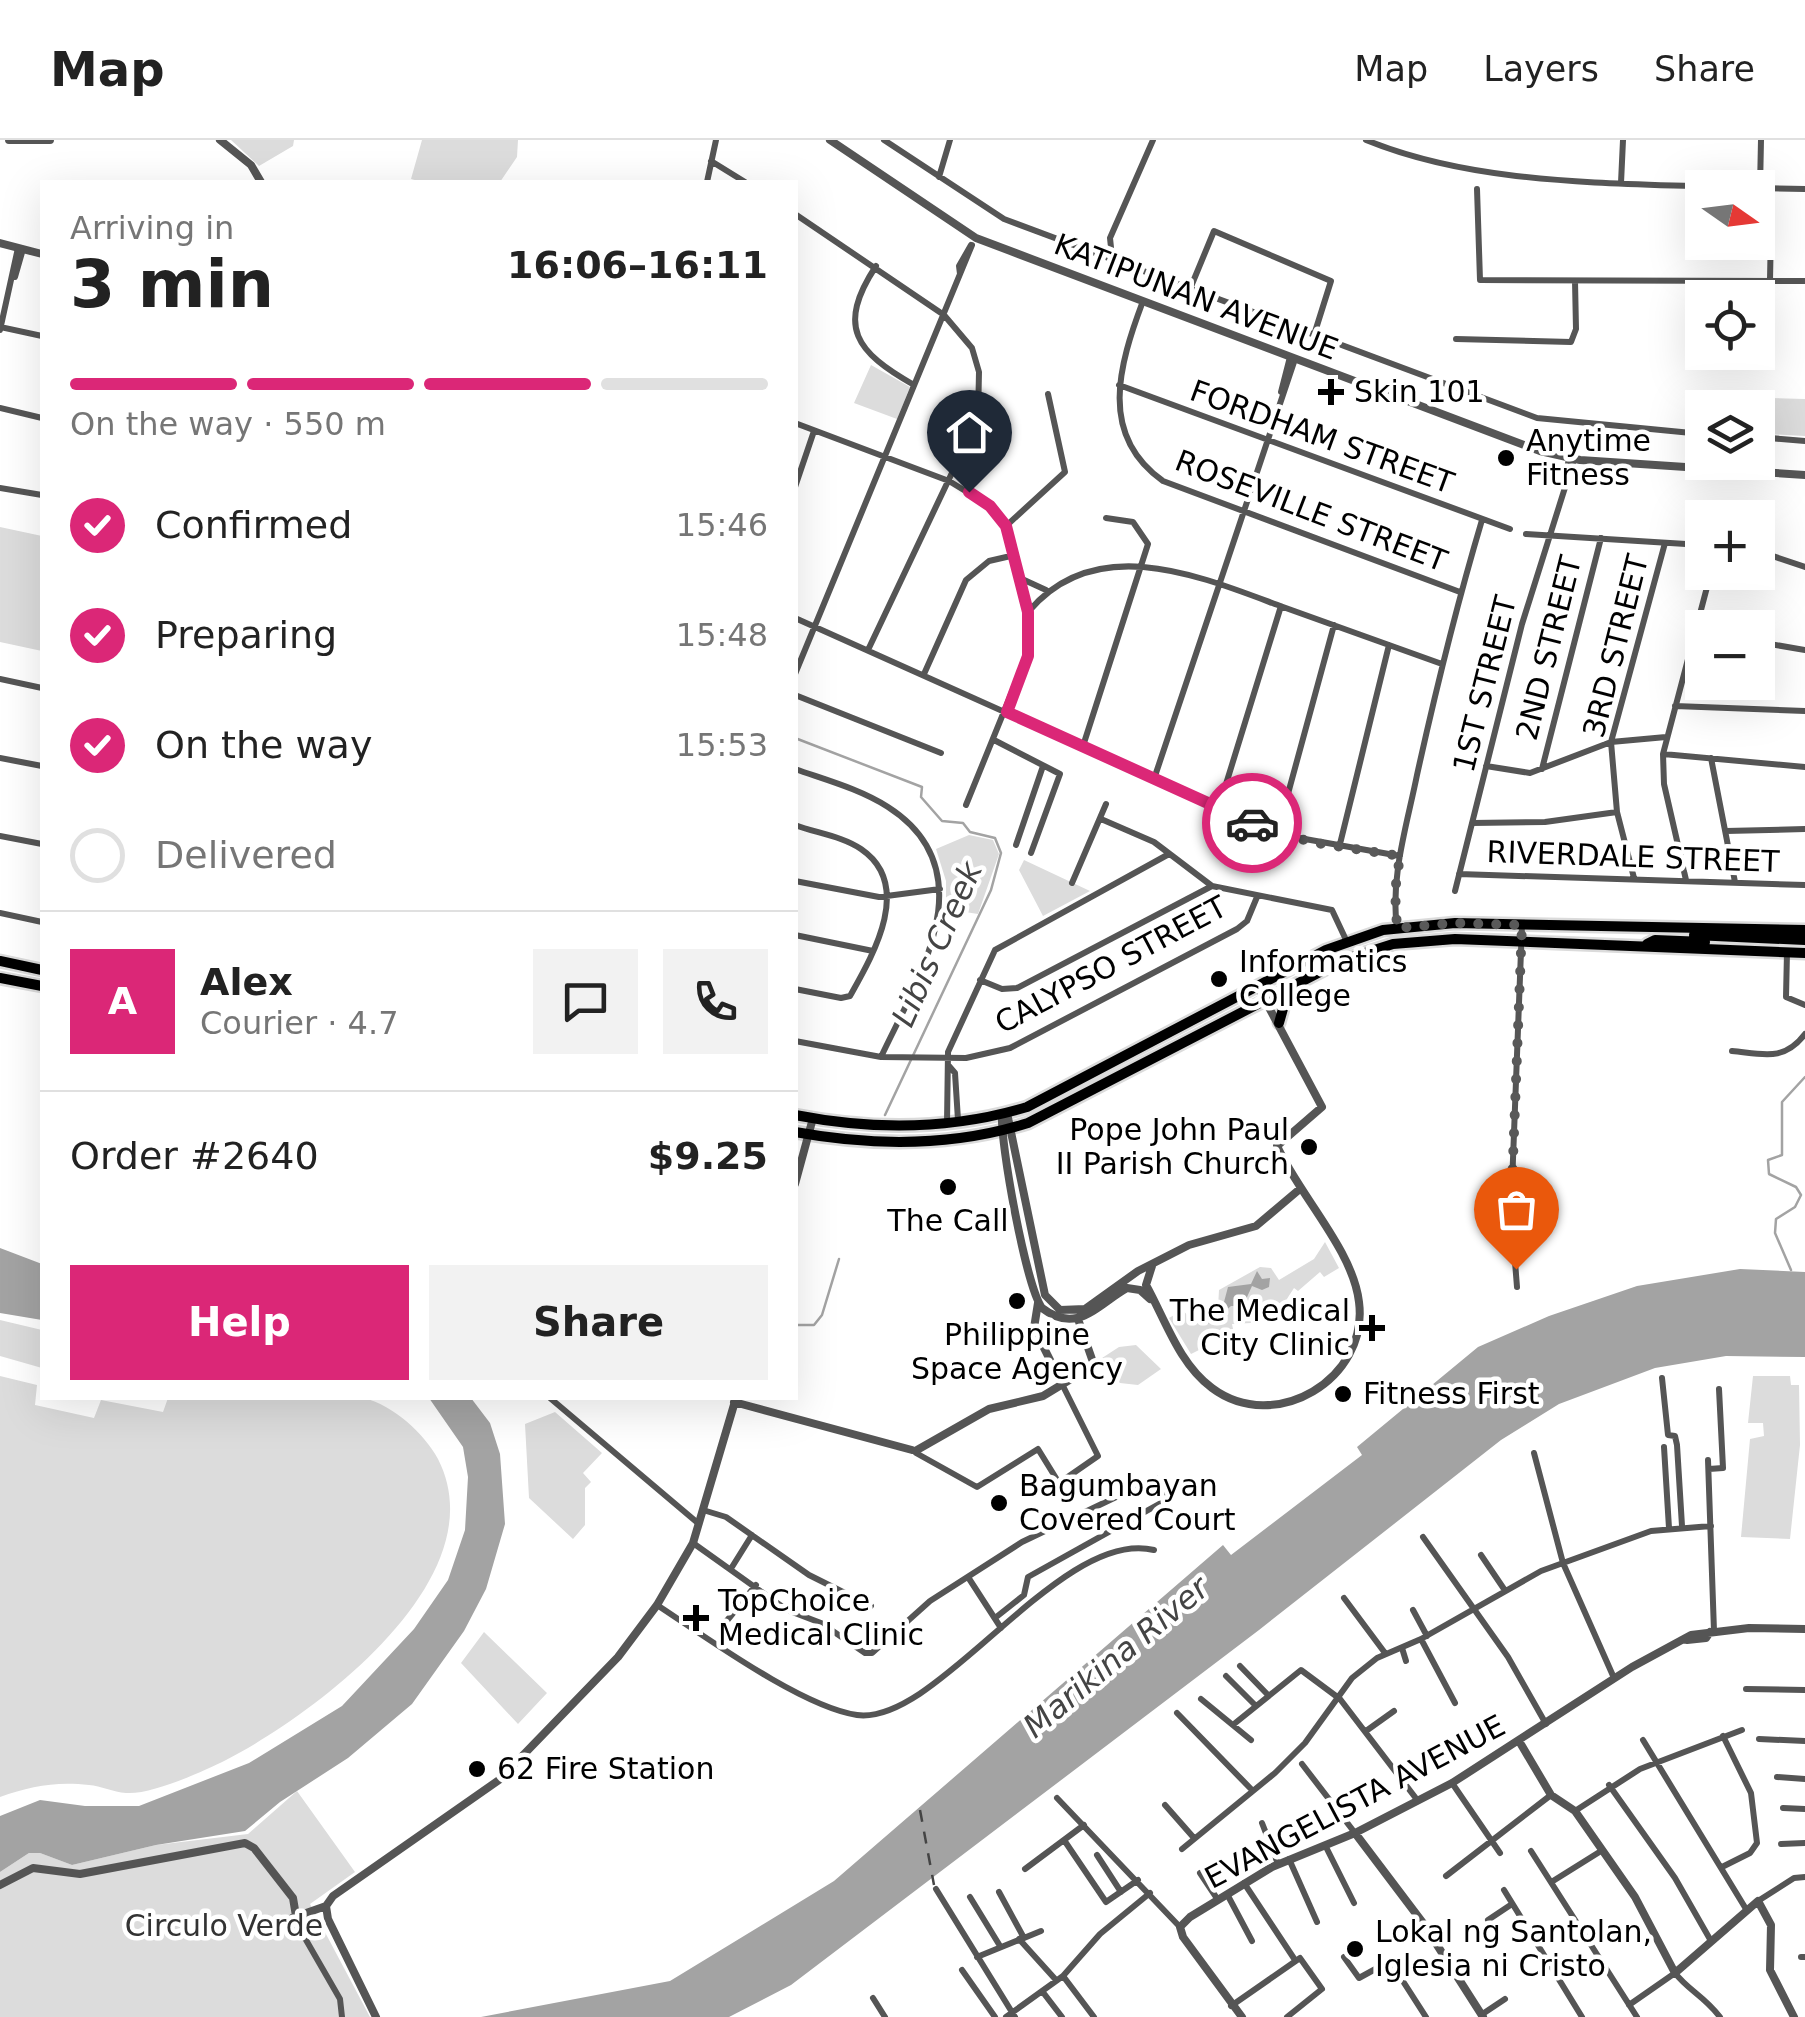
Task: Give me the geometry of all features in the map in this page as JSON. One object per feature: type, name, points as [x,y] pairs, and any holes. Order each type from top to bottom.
[{"type":"main road","points":[[798,1116],[882,1126],[953,1123],[1004,1114],[1060,1092],[1160,1036],[1347,942],[1397,928],[1455,923],[1522,925],[1805,947]]},
{"type":"main road","points":[[1647,944],[1660,934],[1805,930]]},
{"type":"main road","points":[[798,1132],[873,1142],[1004,1133],[1050,1115],[1343,960],[1393,944],[1454,939],[1787,952],[1805,947]]},
{"type":"main road","points":[[0,961],[40,970]]},
{"type":"main road","points":[[0,978],[40,986]]},
{"type":"main road","points":[[1279,1023],[1289,988]]},
{"type":"main road","points":[[1160,1036],[1169,1052]]},
{"type":"street","points":[[8,140],[50,140]]},
{"type":"street","points":[[220,140],[251,165],[260,180]]},
{"type":"street","points":[[707,180],[716,140]]},
{"type":"street","name":"KATIPUNAN AVENUE","points":[[830,140],[974,241],[1572,459],[1805,475]]},
{"type":"street","points":[[884,140],[1004,219],[1537,418],[1685,432]]},
{"type":"street","points":[[939,178],[950,140]]},
{"type":"street","points":[[1112,258],[1110,238],[1152,140]]},
{"type":"street","points":[[1368,140],[1465,170],[1685,185]]},
{"type":"street","points":[[1621,182],[1623,140]]},
{"type":"street","points":[[1759,170],[1761,140]]},
{"type":"street","points":[[712,161],[743,180]]},
{"type":"street","points":[[1478,188],[1480,280],[1685,280]]},
{"type":"street","points":[[1775,188],[1805,189]]},
{"type":"street","points":[[798,216],[944,315],[972,348],[982,394],[978,418],[868,650]]},
{"type":"street","points":[[1190,289],[1214,231],[1328,278],[1330,286],[1314,335]]},
{"type":"street","points":[[798,667],[944,315],[960,274],[958,268],[974,241]]},
{"type":"street","points":[[0,242],[40,254]]},
{"type":"street","points":[[20,249],[0,328],[40,336]]},
{"type":"street","points":[[1770,260],[1770,280]]},
{"type":"street","points":[[876,266],[854,308],[858,339],[868,354],[914,385]]},
{"type":"street","points":[[1775,280],[1805,280]]},
{"type":"street","points":[[1456,339],[1570,342],[1576,328],[1574,281]]},
{"type":"street","name":"ROSEVILLE STREET","points":[[1143,302],[1119,385],[1125,436],[1151,472],[1241,511],[1460,592]]},
{"type":"street","points":[[1154,778],[1293,358]]},
{"type":"street","name":"FORDHAM STREET","points":[[1119,385],[1510,529]]},
{"type":"street","points":[[1006,526],[1066,472],[1048,394]]},
{"type":"street","points":[[0,408],[40,418]]},
{"type":"street","points":[[798,424],[949,482],[990,506],[1006,526],[1028,612],[1028,656],[966,805]]},
{"type":"street","points":[[798,478],[814,431]]},
{"type":"street","points":[[1775,439],[1805,441]]},
{"type":"street","name":"1ST STREET","points":[[1454,891],[1572,459]]},
{"type":"street","points":[[0,488],[40,495]]},
{"type":"street","points":[[1082,746],[1148,544],[1142,528],[1133,522],[1106,518]]},
{"type":"street","points":[[1397,928],[1395,891],[1400,856],[1442,664],[1482,520]]},
{"type":"street","points":[[1526,534],[1685,544]]},
{"type":"street","name":"2ND STREET","points":[[1542,769],[1601,538]]},
{"type":"street","name":"3RD STREET","points":[[1634,878],[1617,812],[1611,742],[1665,542]]},
{"type":"street","points":[[924,674],[966,580],[990,561],[1015,555]]},
{"type":"street","points":[[1775,557],[1805,567]]},
{"type":"street","points":[[1028,612],[1046,590],[1115,566],[1181,569],[1442,664]]},
{"type":"street","points":[[1021,578],[1046,590]]},
{"type":"street","points":[[1218,810],[1281,606]]},
{"type":"street","points":[[798,619],[1277,834],[1400,856]]},
{"type":"street","points":[[1277,834],[1334,625]]},
{"type":"street","points":[[1339,848],[1389,645]]},
{"type":"street","points":[[1775,645],[1805,650]]},
{"type":"street","points":[[1685,669],[1663,754],[1664,784],[1686,880]]},
{"type":"street","points":[[0,680],[40,688]]},
{"type":"street","points":[[798,696],[940,754]]},
{"type":"street","points":[[1675,706],[1805,710]]},
{"type":"street","points":[[1486,766],[1520,773],[1542,769],[1611,742],[1666,736]]},
{"type":"street","points":[[994,740],[1060,776],[1032,853]]},
{"type":"street","points":[[1663,754],[1805,766]]},
{"type":"street","points":[[0,758],[40,766]]},
{"type":"street","points":[[1711,758],[1735,882]]},
{"type":"street","points":[[1016,846],[1043,766]]},
{"type":"street","points":[[798,770],[892,810],[924,847],[940,889],[934,941],[881,1057]]},
{"type":"street","points":[[1072,882],[1106,804]]},
{"type":"street","points":[[1472,823],[1544,822],[1617,812]]},
{"type":"street","points":[[1101,818],[1128,828],[1212,886],[1332,910],[1347,942]]},
{"type":"street","points":[[798,826],[858,847],[877,866],[887,896],[886,920],[847,998],[798,990]]},
{"type":"street","points":[[1726,831],[1805,829]]},
{"type":"street","points":[[0,836],[40,844]]},
{"type":"street","points":[[953,1123],[955,1073],[948,1062],[980,980],[1000,944],[1169,854]]},
{"type":"street","name":"RIVERDALE STREET","points":[[1459,874],[1805,885]]},
{"type":"street","points":[[798,881],[887,896],[940,889]]},
{"type":"street","points":[[980,980],[1002,989],[1018,988],[1212,886]]},
{"type":"street","name":"CALYPSO STREET","points":[[798,1042],[881,1057],[948,1062],[1010,1048],[1237,929],[1247,921],[1257,897]]},
{"type":"street","points":[[0,913],[40,922]]},
{"type":"street","points":[[1517,1287],[1511,1211],[1522,925]]},
{"type":"street","points":[[798,936],[873,950]]},
{"type":"street","points":[[1787,952],[1786,997],[1805,1005]]},
{"type":"street","points":[[1152,1266],[1146,1285],[1164,1319],[1194,1370],[1220,1393],[1244,1402],[1279,1404],[1324,1386],[1352,1354],[1360,1309],[1350,1270],[1278,1146],[1322,1108],[1258,985]]},
{"type":"street","points":[[1732,1050],[1778,1056],[1790,1052],[1805,1034]]},
{"type":"street","points":[[342,2017],[340,1999],[302,1933],[290,1928],[300,1917],[326,1906],[338,1892],[499,1780],[618,1658],[658,1604],[693,1543],[735,1400],[915,1451],[977,1487],[1038,1449],[1059,1483],[1098,1456],[1034,1328],[1038,1302],[1004,1133],[1004,1114]]},
{"type":"street","points":[[798,1172],[813,1118]]},
{"type":"street","points":[[1038,1302],[1077,1312],[1133,1274],[1194,1243],[1256,1226],[1301,1188]]},
{"type":"street","points":[[1292,1198],[1310,1203]]},
{"type":"street","points":[[1025,1227],[1049,1302]]},
{"type":"street","points":[[1131,1287],[1133,1274]]},
{"type":"street","points":[[1131,1287],[1146,1294],[1164,1319]]},
{"type":"street","points":[[1038,1302],[1055,1317],[1078,1319],[1131,1287]]},
{"type":"street","points":[[915,1451],[989,1409],[1043,1396],[1094,1365],[1078,1319]]},
{"type":"street","points":[[1662,1378],[1668,1434],[1675,1436],[1677,1445],[1682,1526]]},
{"type":"street","points":[[1712,1632],[1708,1464],[1723,1468],[1725,1456],[1718,1389]]},
{"type":"street","points":[[552,1400],[699,1524]]},
{"type":"street","points":[[1664,1448],[1669,1528]]},
{"type":"street","points":[[1534,1453],[1564,1563],[1614,1678]]},
{"type":"street","points":[[693,1543],[787,1610],[821,1622],[865,1654],[876,1650],[930,1601],[1022,1542],[1153,1478],[1168,1499],[1028,1577],[1024,1596],[995,1618]]},
{"type":"street","points":[[703,1510],[726,1516],[809,1575],[871,1606]]},
{"type":"street","points":[[1182,1849],[1285,1763],[1340,1699],[1352,1678],[1385,1654],[1424,1637],[1504,1589],[1564,1563],[1669,1528],[1711,1526]]},
{"type":"street","points":[[732,1568],[752,1535]]},
{"type":"street","points":[[1423,1536],[1508,1657],[1546,1724]]},
{"type":"street","points":[[658,1604],[818,1702],[872,1716],[900,1708],[1081,1568],[1122,1550],[1154,1550]]},
{"type":"street","points":[[1482,1555],[1504,1589]]},
{"type":"street","points":[[968,1577],[1002,1628]]},
{"type":"street","points":[[724,1623],[756,1586]]},
{"type":"street","points":[[1344,1598],[1385,1654]]},
{"type":"street","points":[[1413,1610],[1454,1703]]},
{"type":"street","name":"EVANGELISTA AVENUE","points":[[1180,1927],[1278,1864],[1355,1833],[1452,1783],[1614,1678],[1687,1640],[1712,1632],[1805,1629]]},
{"type":"street","points":[[1402,1648],[1406,1661]]},
{"type":"street","points":[[1240,1666],[1268,1695]]},
{"type":"street","points":[[1234,1724],[1301,1670],[1340,1699],[1418,1801]]},
{"type":"street","points":[[1226,1676],[1256,1706]]},
{"type":"street","points":[[1746,1689],[1805,1690]]},
{"type":"street","points":[[1201,1699],[1251,1740]]},
{"type":"street","points":[[1366,1732],[1394,1711]]},
{"type":"street","points":[[1177,1712],[1252,1790]]},
{"type":"street","points":[[1574,1811],[1609,1785],[1655,1762],[1742,1730]]},
{"type":"street","points":[[1722,1736],[1752,1793],[1757,1843],[1750,1854],[1722,1867]]},
{"type":"street","points":[[1759,1739],[1805,1740]]},
{"type":"street","points":[[1643,1740],[1746,1909]]},
{"type":"street","points":[[1519,1741],[1551,1796],[1574,1811],[1634,1898],[1684,1986],[1702,1994],[1720,2017]]},
{"type":"street","points":[[1302,1764],[1423,1923],[1482,2016],[1506,1999]]},
{"type":"street","points":[[1776,1777],[1805,1779]]},
{"type":"street","points":[[1452,1783],[1500,1852]]},
{"type":"street","points":[[1609,1785],[1676,1878],[1710,1941]]},
{"type":"street","points":[[1446,1876],[1490,1838],[1551,1796]]},
{"type":"street","points":[[1057,1798],[1180,1927],[1242,2017]]},
{"type":"street","points":[[1165,1805],[1194,1838]]},
{"type":"street","points":[[1783,1808],[1805,1809]]},
{"type":"street","points":[[1262,1823],[1278,1864]]},
{"type":"street","points":[[1025,1869],[1084,1825]]},
{"type":"street","points":[[1064,1840],[1106,1902],[1138,1880]]},
{"type":"street","points":[[0,1885],[34,1868],[80,1874],[245,1843],[262,1857],[292,1898],[307,1927],[302,1933]]},
{"type":"street","points":[[1781,1844],[1805,1843]]},
{"type":"street","points":[[1325,1845],[1354,1903]]},
{"type":"street","points":[[1553,1881],[1601,1850]]},
{"type":"street","points":[[1531,1851],[1637,2017]]},
{"type":"street","points":[[1097,1855],[1122,1892]]},
{"type":"street","points":[[1289,1859],[1317,1922]]},
{"type":"street","points":[[1200,1873],[1218,1900]]},
{"type":"street","points":[[1629,2005],[1675,1973],[1746,1909],[1794,1878],[1805,1877]]},
{"type":"street","points":[[1244,1883],[1296,1960]]},
{"type":"street","points":[[936,1889],[1011,2016],[1060,1978],[1100,1934],[1150,1893]]},
{"type":"street","points":[[1504,1890],[1582,2017]]},
{"type":"street","points":[[999,1892],[1021,1938],[1094,2017]]},
{"type":"street","points":[[1227,1894],[1252,1940]]},
{"type":"street","points":[[970,1897],[1000,1946]]},
{"type":"street","points":[[1758,1901],[1771,1925],[1770,1970],[1794,2017]]},
{"type":"street","points":[[1488,1920],[1512,1903]]},
{"type":"street","points":[[326,1906],[376,2017]]},
{"type":"street","points":[[977,1957],[1041,1930]]},
{"type":"street","points":[[1344,1957],[1360,1978],[1390,1962],[1426,2017]]},
{"type":"street","points":[[1232,2006],[1300,1958],[1322,1989],[1287,2017]]},
{"type":"street","points":[[962,1970],[994,2017]]},
{"type":"street","points":[[1042,1991],[1062,2017]]},
{"type":"street","points":[[872,1998],[885,2017]]},
{"type":"street","points":[[1232,2006],[1232,2017]]},
{"type":"green space","points":[[231,140],[294,140],[293,146],[259,166]]},
{"type":"green space","points":[[422,140],[518,140],[517,157],[501,180],[411,179]]},
{"type":"green space","points":[[871,365],[910,387],[897,419],[854,403]]},
{"type":"green space","points":[[1775,398],[1805,399],[1805,436],[1775,434]]},
{"type":"green space","points":[[0,527],[40,536],[40,651],[0,642]]},
{"type":"green space","points":[[969,835],[993,840],[999,854],[978,914],[946,909],[946,881],[936,849]]},
{"type":"green space","points":[[1024,860],[1090,891],[1043,916],[1019,870]]},
{"type":"green space","points":[[1325,1242],[1339,1268],[1324,1277],[1320,1272],[1298,1291],[1294,1288],[1285,1302],[1264,1306],[1251,1323],[1232,1324],[1233,1329],[1207,1340],[1209,1345],[1191,1354],[1169,1318],[1183,1310],[1191,1320],[1218,1307],[1219,1290],[1260,1267],[1271,1268],[1279,1280],[1314,1259]]},
{"type":"green space","points":[[0,1320],[40,1330],[40,1367],[0,1356]]},
{"type":"green space","points":[[1136,1345],[1161,1369],[1138,1385],[1120,1383],[1099,1360],[1119,1347]]},
{"type":"green space","points":[[0,1376],[37,1385],[35,1405],[94,1418],[101,1400],[163,1412],[167,1400],[370,1400],[407,1422],[425,1440],[438,1459],[450,1504],[443,1550],[421,1595],[388,1637],[348,1676],[263,1739],[176,1782],[136,1793],[66,1784],[33,1787],[0,1797]]},
{"type":"green space","points":[[1753,1376],[1790,1376],[1791,1385],[1799,1385],[1800,1445],[1790,1539],[1741,1537],[1750,1439],[1764,1436],[1763,1423],[1748,1423]]},
{"type":"green space","points":[[555,1412],[602,1453],[583,1473],[591,1482],[585,1488],[585,1525],[573,1539],[529,1498],[525,1424]]},
{"type":"green space","points":[[484,1632],[547,1693],[518,1724],[461,1663]]},
{"type":"green space","name":"Circulo Verde","points":[[297,1791],[355,1872],[310,1904],[370,2017],[0,2017],[0,1872],[29,1853],[72,1865],[156,1845],[248,1834]]},
{"type":"water","points":[[0,1248],[40,1263],[40,1320],[0,1313]]},
{"type":"water","name":"Marikina River","points":[[1740,1269],[1805,1272],[1805,1357],[1726,1356],[1655,1368],[1559,1404],[1501,1440],[1259,1630],[791,1985],[729,2017],[481,2017],[670,1981],[834,1881],[1223,1545],[1231,1555],[1362,1455],[1357,1447],[1478,1347],[1549,1316],[1637,1286]]},
{"type":"water","points":[[1257,1271],[1262,1279],[1270,1278],[1269,1287],[1262,1290],[1252,1286],[1243,1306],[1231,1306],[1211,1323],[1203,1324],[1203,1317],[1224,1302],[1228,1287],[1251,1284]]},
{"type":"water","points":[[430,1400],[473,1400],[490,1423],[500,1454],[505,1524],[486,1589],[464,1631],[412,1704],[348,1758],[280,1802],[245,1831],[156,1845],[72,1865],[29,1853],[0,1872],[0,1816],[40,1800],[85,1806],[139,1806],[249,1763],[342,1706],[414,1629],[448,1580],[465,1530],[468,1477],[463,1447]]},
{"type":"waterway","name":"Libis Creek","points":[[798,739],[922,787],[921,797],[942,821],[963,823],[970,832],[995,838],[1001,853],[991,890],[885,1115]]},
{"type":"waterway","points":[[1791,1270],[1775,1233],[1776,1219],[1795,1207],[1801,1195],[1796,1187],[1769,1174],[1768,1160],[1782,1155],[1782,1102],[1805,1077]]},
{"type":"waterway","name":"Libis Creek","points":[[798,1325],[814,1325],[822,1315],[839,1259]]},
{"type":"ferry route","points":[[920,1810],[934,1885]]},
{"type":"way so far","points":[[1252,823],[1310,842],[1400,856],[1394,909],[1397,928],[1455,923],[1522,925],[1511,1211],[1516,1269]]},
{"type":"place","name":"Skin 101","points":[[1331,392]]},
{"type":"place","name":"Anytime Fitness","points":[[1506,458]]},
{"type":"place","name":"Informatics College","points":[[1219,979]]},
{"type":"place","name":"Pope John Paul II Parish Church","points":[[1309,1147]]},
{"type":"place","name":"The Call","points":[[948,1187]]},
{"type":"place","name":"Philippine Space Agency","points":[[1017,1301]]},
{"type":"place","name":"The Medical City Clinic","points":[[1372,1328]]},
{"type":"place","name":"Fitness First","points":[[1343,1394]]},
{"type":"place","name":"Bagumbayan Covered Court","points":[[999,1503]]},
{"type":"place","name":"TopChoice Medical Clinic","points":[[696,1618]]},
{"type":"place","name":"62 Fire Station","points":[[477,1769]]},
{"type":"place","name":"Lokal ng Santolan, Iglesia ni Cristo","points":[[1355,1949]]},
{"type":"route","points":[[969,492],[990,506],[1006,526],[1028,612],[1028,656],[1007,712],[1252,823]]}]
